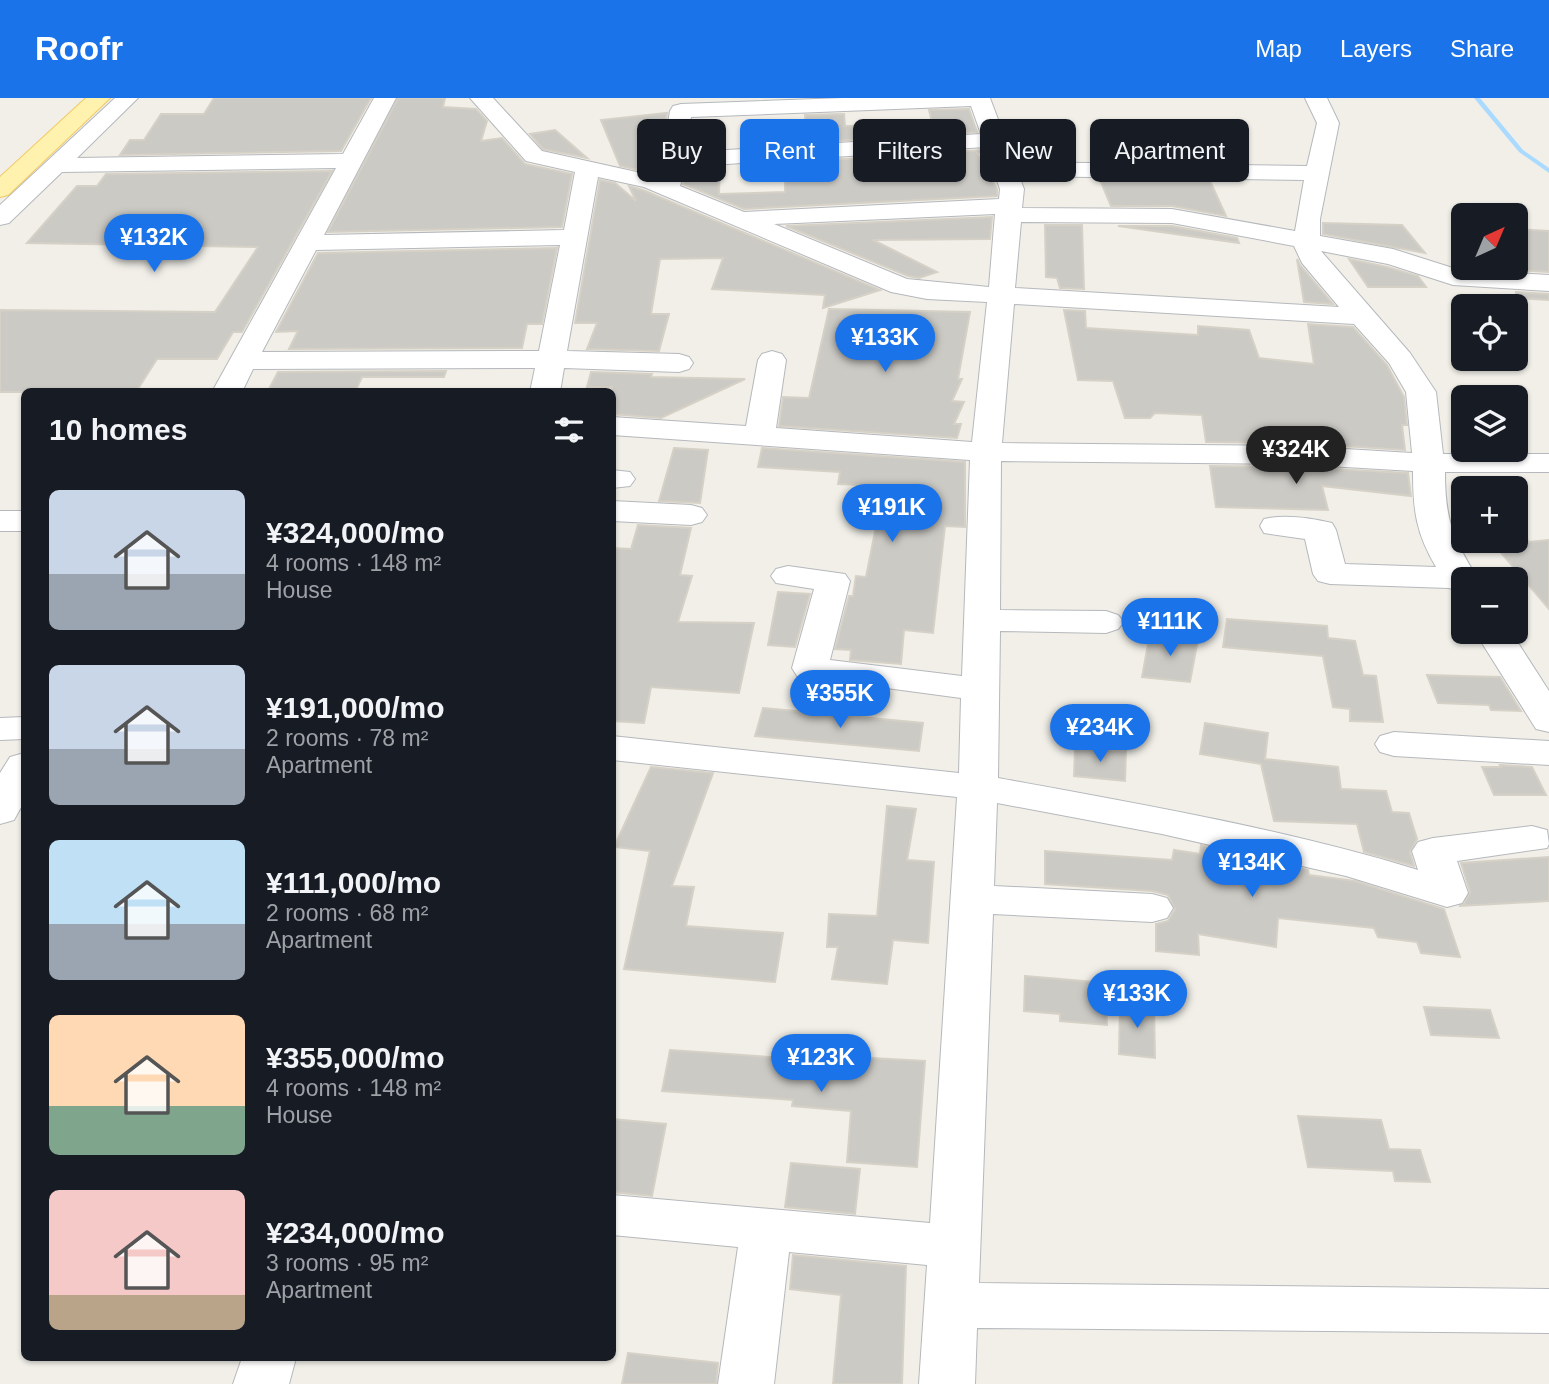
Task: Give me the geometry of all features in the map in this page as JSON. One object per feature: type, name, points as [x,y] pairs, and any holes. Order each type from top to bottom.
[{"type":"main road","points":[[0,190],[99,98]]},
{"type":"street","points":[[0,218],[127,98]]},
{"type":"street","points":[[229,388],[385,98]]},
{"type":"street","points":[[481,98],[534,156],[588,167],[667,189],[900,286],[927,291],[1000,293],[1362,316]]},
{"type":"street","points":[[680,119],[681,111],[979,98],[985,119]]},
{"type":"street","points":[[1316,98],[1328,122],[1308,219],[1307,242],[1311,258],[1400,359],[1421,392],[1429,463],[1429,509],[1439,544],[1453,567]]},
{"type":"street","points":[[726,157],[980,180]]},
{"type":"street","points":[[55,165],[352,161]]},
{"type":"street","points":[[546,388],[588,167]]},
{"type":"street","points":[[1076,180],[1318,173]]},
{"type":"street","points":[[667,189],[670,182]]},
{"type":"street","points":[[947,1384],[978,787],[986,452],[1000,293],[1004,182]]},
{"type":"street","points":[[739,219],[1004,182],[1393,257],[1453,277],[1549,284]]},
{"type":"street","points":[[307,243],[575,237]]},
{"type":"street","points":[[243,361],[552,359],[679,363]]},
{"type":"street","points":[[760,435],[772,360]]},
{"type":"street","points":[[616,426],[986,452],[1295,454],[1429,463],[1549,463]]},
{"type":"street","points":[[616,510],[691,515]]},
{"type":"street","points":[[0,521],[21,521]]},
{"type":"street","points":[[1276,526],[1320,530],[1330,574],[1451,580]]},
{"type":"street","points":[[788,576],[836,569],[810,668],[980,689]]},
{"type":"street","points":[[982,620],[1106,622]]},
{"type":"street","points":[[1501,644],[1549,721]]},
{"type":"street","points":[[0,729],[21,728]]},
{"type":"street","points":[[1394,744],[1549,753]]},
{"type":"street","points":[[616,748],[978,787],[1162,821],[1354,864],[1447,893],[1433,851],[1532,839]]},
{"type":"street","points":[[0,811],[21,771]]},
{"type":"street","points":[[972,899],[1152,908]]},
{"type":"street","points":[[616,1215],[953,1246]]},
{"type":"street","points":[[746,1384],[766,1229]]},
{"type":"street","points":[[951,1305],[1549,1311]]},
{"type":"street","points":[[261,1384],[268,1361]]},
{"type":"building","points":[[214,98],[371,98],[341,151],[120,155],[130,140],[144,140],[161,114],[204,114]]},
{"type":"building","points":[[398,98],[445,98],[443,107],[476,109],[487,121],[481,141],[502,138],[525,164],[572,174],[562,227],[328,232]]},
{"type":"building","points":[[969,109],[977,132],[966,133],[966,119],[931,119],[929,110]]},
{"type":"building","points":[[667,113],[666,119],[637,119],[637,170],[620,166],[601,120]]},
{"type":"building","points":[[844,114],[845,126],[853,126],[853,140],[839,141],[839,119],[805,119],[805,115]]},
{"type":"building","points":[[555,130],[587,158],[543,149],[530,134]]},
{"type":"building","points":[[980,150],[977,153],[980,158],[980,182],[993,182],[997,196],[744,209],[683,184],[719,182],[719,194],[785,192],[785,182],[839,182],[839,159],[853,159],[853,182],[966,182],[966,151]]},
{"type":"building","points":[[332,171],[242,332],[233,332],[217,359],[157,359],[139,388],[21,388],[21,392],[0,392],[0,310],[215,312],[258,247],[27,243],[77,186],[97,186],[106,174]]},
{"type":"building","points":[[600,180],[615,183],[636,201],[629,186],[643,190],[880,290],[823,308],[825,295],[712,289],[723,258],[660,259],[651,314],[669,314],[659,351],[587,349],[597,323],[575,323]]},
{"type":"building","points":[[1101,182],[1210,182],[1226,216],[1172,206],[1111,206]]},
{"type":"building","points":[[992,217],[990,239],[873,240],[937,272],[919,278],[908,276],[786,226]]},
{"type":"building","points":[[1323,223],[1402,225],[1425,253],[1323,234]]},
{"type":"building","points":[[1045,225],[1082,225],[1084,289],[1060,288],[1057,278],[1046,277]]},
{"type":"building","points":[[1118,226],[1172,226],[1237,238],[1239,243]]},
{"type":"building","points":[[1528,230],[1549,231],[1549,272],[1528,271]]},
{"type":"building","points":[[557,248],[542,324],[527,324],[522,348],[289,349],[298,331],[276,332],[318,253]]},
{"type":"building","points":[[1297,259],[1300,265],[1333,304],[1304,302]]},
{"type":"building","points":[[1349,259],[1418,276],[1426,287],[1368,287]]},
{"type":"building","points":[[1516,292],[1549,294],[1549,300],[1528,299],[1528,294]]},
{"type":"building","points":[[829,309],[970,312],[958,379],[962,379],[952,401],[964,402],[954,424],[961,424],[957,438],[779,426],[783,397],[809,398]]},
{"type":"building","points":[[1064,310],[1085,311],[1086,328],[1198,335],[1198,326],[1249,330],[1259,358],[1314,364],[1308,324],[1353,327],[1387,365],[1404,397],[1407,425],[1402,425],[1405,450],[1295,443],[1206,442],[1202,415],[1155,413],[1150,418],[1125,418],[1113,381],[1078,380]]},
{"type":"building","points":[[446,371],[444,377],[362,377],[357,388],[270,388],[278,372]]},
{"type":"building","points":[[591,372],[652,374],[651,377],[745,379],[661,418],[616,414],[616,388],[587,387]]},
{"type":"building","points":[[674,448],[708,450],[700,503],[659,501]]},
{"type":"building","points":[[762,448],[965,462],[965,527],[945,526],[933,633],[904,630],[901,664],[850,660],[851,650],[835,649],[849,596],[853,596],[856,576],[866,577],[884,486],[838,484],[840,472],[758,467]]},
{"type":"building","points":[[1210,466],[1408,473],[1411,496],[1322,486],[1328,510],[1216,507]]},
{"type":"building","points":[[638,525],[691,528],[680,575],[692,576],[678,622],[754,623],[739,693],[651,687],[644,723],[616,721],[616,548],[631,549]]},
{"type":"building","points":[[1549,540],[1549,609],[1528,584],[1528,567],[1513,567],[1501,553],[1528,553],[1528,542]]},
{"type":"building","points":[[778,592],[810,594],[795,647],[768,645]]},
{"type":"building","points":[[1227,619],[1327,626],[1328,638],[1355,641],[1363,675],[1376,676],[1383,722],[1350,721],[1350,709],[1333,707],[1323,656],[1223,647]]},
{"type":"building","points":[[1150,633],[1198,639],[1190,682],[1142,677]]},
{"type":"building","points":[[1427,675],[1500,677],[1521,711],[1491,710],[1489,705],[1438,703]]},
{"type":"building","points":[[763,708],[923,723],[919,751],[755,736]]},
{"type":"building","points":[[1205,723],[1268,733],[1265,759],[1338,767],[1341,789],[1386,791],[1392,812],[1409,813],[1417,839],[1410,852],[1414,866],[1364,852],[1357,824],[1274,821],[1261,764],[1200,754]]},
{"type":"building","points":[[1075,746],[1126,751],[1125,781],[1074,776]]},
{"type":"building","points":[[1500,765],[1532,767],[1546,795],[1494,795],[1482,767],[1501,767]]},
{"type":"building","points":[[651,767],[713,773],[672,886],[694,887],[686,926],[783,933],[775,982],[624,969],[650,851],[616,847]]},
{"type":"building","points":[[887,806],[916,809],[907,860],[934,862],[928,943],[893,940],[887,984],[832,979],[838,947],[827,947],[829,914],[877,916]]},
{"type":"building","points":[[1201,845],[1308,870],[1309,875],[1355,881],[1444,909],[1460,957],[1421,953],[1417,942],[1378,937],[1374,928],[1278,918],[1276,947],[1198,934],[1199,955],[1156,951],[1156,924],[1168,921],[1175,909],[1168,895],[1152,891],[1045,884],[1045,851],[1172,860],[1174,850],[1200,854]]},
{"type":"building","points":[[1549,857],[1549,901],[1459,906],[1464,904],[1470,892],[1461,863]]},
{"type":"building","points":[[1025,976],[1106,983],[1107,1025],[1060,1021],[1060,1014],[1024,1011]]},
{"type":"building","points":[[1120,1001],[1154,1005],[1155,1058],[1119,1054]]},
{"type":"building","points":[[1424,1007],[1490,1010],[1499,1038],[1431,1035]]},
{"type":"building","points":[[670,1050],[798,1059],[799,1054],[925,1061],[917,1167],[847,1162],[851,1111],[792,1106],[793,1100],[662,1091]]},
{"type":"building","points":[[1298,1116],[1381,1120],[1389,1149],[1420,1150],[1430,1182],[1395,1181],[1393,1171],[1308,1167]]},
{"type":"building","points":[[616,1119],[666,1124],[652,1196],[616,1192]]},
{"type":"building","points":[[791,1163],[860,1169],[855,1214],[785,1207]]},
{"type":"building","points":[[793,1255],[906,1266],[902,1384],[833,1384],[841,1295],[790,1289]]},
{"type":"building","points":[[628,1353],[718,1363],[716,1384],[622,1384]]},
{"type":"waterway","points":[[1477,98],[1521,151],[1549,171]]}]
